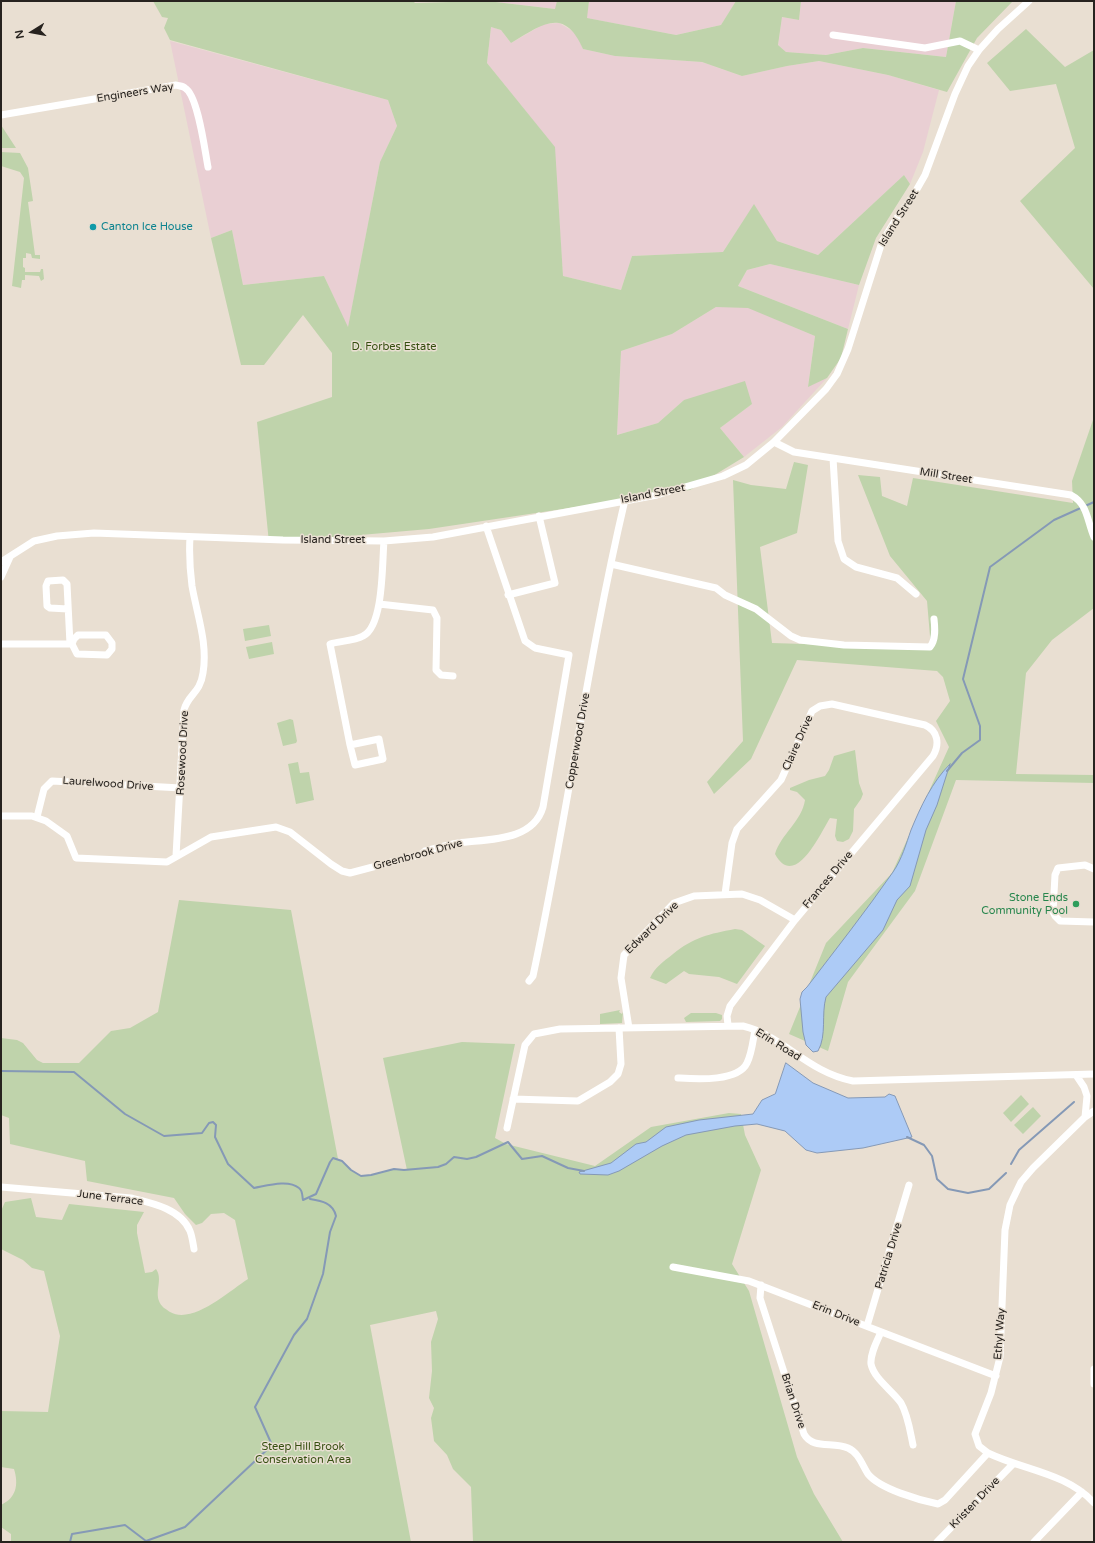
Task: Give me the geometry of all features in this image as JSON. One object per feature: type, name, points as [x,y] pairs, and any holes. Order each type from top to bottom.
[{"type":"street","name":"Island Street","points":[[1,562],[34,541],[57,536],[94,533],[190,537],[384,541],[433,537],[685,488],[723,476],[746,465],[774,442],[826,388],[837,374],[848,349],[882,242],[896,219],[914,196],[925,175],[955,94],[968,66],[978,50],[998,29],[1029,1]]},
{"type":"street","points":[[833,35],[925,48],[960,41],[978,50]]},
{"type":"street","name":"Engineers Way","points":[[2,113],[128,95],[176,86],[185,88],[192,94],[199,117],[208,167]]},
{"type":"street","name":"Mill Street","points":[[774,442],[794,452],[1071,495],[1084,506],[1094,537]]},
{"type":"street","points":[[833,458],[838,541],[844,559],[856,567],[897,578],[916,594]]},
{"type":"street","name":"Copperwood Drive","points":[[529,981],[533,976],[556,866],[611,564],[625,500]]},
{"type":"street","points":[[508,595],[555,584],[539,516]]},
{"type":"street","name":"Greenbrook Drive","points":[[37,817],[67,836],[76,858],[164,863],[215,836],[276,827],[290,832],[334,866],[346,873],[422,854],[425,851],[457,843],[503,838],[532,825],[538,819],[543,807],[569,655],[529,646],[525,641],[508,595],[486,526]]},
{"type":"street","name":"Rosewood Drive","points":[[176,856],[181,788],[184,710],[188,700],[200,687],[204,656],[199,614],[191,579],[190,537]]},
{"type":"street","points":[[350,745],[379,739],[383,759],[354,765],[350,745],[330,644],[362,637],[368,633],[374,621],[379,604],[384,541]]},
{"type":"street","points":[[1,577],[10,557]]},
{"type":"street","points":[[611,564],[716,588],[725,595],[756,609],[791,636],[808,642],[860,646],[930,647],[933,644],[934,637],[934,619]]},
{"type":"street","points":[[68,609],[50,608],[48,606],[46,586],[48,581],[63,580],[67,582],[71,644],[76,653],[79,655],[106,655],[111,651],[113,646],[111,640],[106,635],[78,636],[71,644]]},
{"type":"street","points":[[379,604],[433,610],[437,618],[436,670],[440,676],[453,676]]},
{"type":"street","points":[[1,644],[71,644]]},
{"type":"street","name":"Claire Drive","points":[[725,894],[732,843],[737,829],[781,780],[812,711],[828,703],[919,724],[931,729],[937,741]]},
{"type":"street","name":"Frances Drive","points":[[728,1025],[727,1016],[730,1006],[795,920],[933,756],[936,751],[937,741]]},
{"type":"street","name":"Laurelwood Drive","points":[[37,817],[44,789],[52,781],[181,788]]},
{"type":"street","points":[[1,816],[37,817]]},
{"type":"street","points":[[1094,869],[1085,866],[1058,868],[1055,875],[1053,912],[1054,916],[1060,921],[1094,922]]},
{"type":"street","name":"Edward Drive","points":[[630,1028],[621,978],[622,962],[625,952],[677,901],[694,896],[742,894],[754,897],[795,920]]},
{"type":"street","name":"Erin Road","points":[[507,1128],[523,1050],[530,1037],[534,1034],[560,1029],[728,1025],[743,1026],[755,1030],[823,1072],[853,1081],[1076,1076],[1094,1074]]},
{"type":"street","points":[[513,1099],[578,1101],[610,1082],[618,1074],[621,1064],[619,1028]]},
{"type":"street","points":[[678,1078],[698,1079],[733,1075],[739,1072],[748,1062],[755,1030]]},
{"type":"street","points":[[1076,1076],[1084,1086],[1087,1096],[1085,1117]]},
{"type":"street","name":"Ethyl Way","points":[[1094,1110],[1026,1175],[1010,1205],[1005,1230],[1000,1351],[996,1376],[975,1434],[980,1446],[988,1453],[1013,1464],[1064,1481],[1082,1492],[1094,1503]]},
{"type":"street","name":"Patricia Drive","points":[[867,1326],[909,1185]]},
{"type":"street","name":"June Terrace","points":[[1,1187],[132,1198],[149,1202],[174,1213],[186,1223],[194,1249]]},
{"type":"street","name":"Erin Drive","points":[[672,1267],[735,1277],[761,1285],[996,1376]]},
{"type":"street","name":"Brian Drive","points":[[761,1285],[760,1298],[804,1434],[808,1440],[814,1444],[837,1444],[848,1447],[857,1455],[869,1474],[884,1487],[938,1504],[946,1500],[988,1453]]},
{"type":"street","points":[[880,1332],[871,1360],[871,1366],[877,1376],[901,1404],[913,1445]]},
{"type":"street","points":[[1094,1369],[1094,1384]]},
{"type":"street","name":"Kristen Drive","points":[[937,1542],[1013,1464]]},
{"type":"street","points":[[1034,1542],[1082,1492]]},
{"type":"shaded area","points":[[487,1],[557,1],[556,9]]},
{"type":"shaded area","points":[[589,1],[736,1],[721,25],[676,35],[586,18]]},
{"type":"shaded area","points":[[801,1],[956,1],[946,57],[863,48],[826,55],[786,52],[778,45],[782,17],[799,20]]},
{"type":"shaded area","points":[[559,23],[576,33],[583,49],[615,56],[702,62],[742,76],[787,66],[819,61],[888,75],[939,90],[923,152],[910,184],[904,175],[818,255],[777,241],[754,205],[723,252],[632,256],[621,290],[563,276],[554,147],[487,63],[491,27],[501,30],[511,43],[544,24]]},
{"type":"shaded area","points":[[170,41],[388,100],[397,126],[380,162],[348,328],[324,276],[243,285],[232,230],[211,238]]},
{"type":"shaded area","points":[[770,264],[859,285],[848,329],[738,286],[747,270]]},
{"type":"shaded area","points":[[716,307],[748,307],[815,336],[808,386],[827,378],[782,427],[744,457],[720,428],[752,404],[684,400],[658,423],[617,435],[621,351],[672,334]]},
{"type":"green space","name":"D. Forbes Estate","points":[[153,1],[413,1],[415,3],[487,1],[555,9],[557,1],[589,1],[587,18],[676,35],[721,25],[736,1],[801,1],[799,20],[782,17],[778,45],[786,52],[826,55],[863,48],[946,57],[956,1],[1013,1],[977,38],[947,92],[888,75],[819,61],[787,66],[742,76],[702,62],[615,56],[583,49],[576,36],[568,27],[560,23],[552,23],[542,26],[511,43],[501,30],[491,27],[487,63],[555,147],[563,276],[621,290],[632,256],[723,252],[754,204],[777,241],[818,255],[904,175],[910,184],[876,238],[859,285],[770,264],[747,270],[738,286],[848,329],[841,358],[827,378],[808,387],[815,336],[748,308],[716,307],[672,334],[621,351],[617,435],[658,423],[684,400],[745,381],[752,404],[720,428],[744,457],[690,490],[429,529],[269,543],[257,422],[332,397],[332,353],[303,315],[264,365],[241,365],[211,238],[232,230],[243,285],[324,276],[348,327],[380,162],[397,126],[388,100],[170,40],[164,28],[168,18],[162,17]]},
{"type":"green space","points":[[1026,29],[1065,67],[1094,50],[1094,289],[1020,201],[1075,148],[1056,84],[1010,91],[987,63]]},
{"type":"green space","points":[[1,125],[16,148],[1,148]]},
{"type":"green space","points":[[1,152],[20,153],[28,168],[33,201],[28,202],[35,255],[40,255],[40,259],[32,258],[31,254],[26,253],[26,258],[23,258],[23,267],[25,268],[25,272],[40,272],[41,269],[43,269],[44,279],[41,281],[39,276],[25,275],[25,280],[22,280],[21,288],[12,286],[24,178],[20,172],[1,166]]},
{"type":"green space","points":[[1094,417],[1094,608],[1052,640],[1026,673],[1016,774],[1094,775],[1094,783],[956,780],[915,891],[848,982],[828,1051],[789,1034],[826,943],[892,873],[949,747],[936,721],[950,701],[943,677],[937,671],[797,660],[751,759],[714,794],[707,782],[743,741],[733,480],[751,485],[786,489],[794,462],[808,465],[797,533],[760,547],[772,643],[931,648],[927,601],[890,556],[858,475],[880,477],[882,496],[907,506],[913,478],[1073,503],[1072,481]]},
{"type":"green space","points":[[269,625],[271,636],[245,641],[243,629]]},
{"type":"green space","points":[[272,642],[274,654],[249,659],[246,647]]},
{"type":"green space","points":[[290,719],[293,720],[297,741],[296,743],[283,746],[277,723]]},
{"type":"green space","points":[[855,750],[859,783],[863,794],[854,809],[853,831],[849,839],[843,842],[837,841],[835,836],[837,819],[830,818],[814,845],[799,863],[791,866],[783,864],[775,854],[782,840],[800,814],[805,800],[797,792],[790,790],[790,788],[809,780],[825,776],[834,756]]},
{"type":"green space","points":[[298,762],[300,773],[309,772],[314,800],[296,804],[288,764]]},
{"type":"green space","name":"Steep Hill Brook Conservation Area","points":[[179,900],[291,910],[338,1159],[361,1176],[394,1169],[407,1170],[383,1058],[462,1042],[515,1044],[495,1138],[506,1144],[595,1166],[651,1127],[729,1113],[741,1114],[745,1135],[761,1170],[732,1264],[749,1291],[797,1457],[814,1494],[843,1542],[473,1542],[471,1487],[453,1469],[447,1455],[434,1441],[431,1418],[434,1408],[429,1398],[432,1371],[431,1342],[438,1319],[436,1311],[370,1325],[411,1542],[11,1542],[11,1534],[1,1527],[1,1505],[13,1495],[16,1480],[14,1469],[1,1467],[1,1411],[48,1412],[60,1336],[44,1271],[32,1268],[23,1260],[1,1249],[1,1211],[5,1202],[31,1198],[36,1217],[62,1220],[69,1204],[144,1212],[137,1225],[137,1233],[145,1273],[152,1272],[156,1269],[159,1277],[158,1297],[160,1303],[170,1312],[179,1315],[189,1314],[210,1305],[248,1279],[235,1220],[224,1213],[211,1214],[202,1223],[196,1225],[185,1214],[174,1198],[87,1181],[85,1161],[10,1144],[9,1118],[1,1115],[1,1038],[17,1040],[23,1043],[37,1060],[43,1063],[79,1063],[111,1031],[130,1028],[158,1012]]},
{"type":"green space","points":[[735,929],[742,930],[765,946],[737,984],[719,977],[689,974],[684,971],[666,984],[650,978],[660,965],[681,948],[702,937]]},
{"type":"green space","points":[[620,1010],[619,1012],[622,1014],[623,1012],[622,1023],[600,1024],[600,1014]]},
{"type":"green space","points":[[691,1013],[716,1013],[722,1015],[722,1019],[720,1021],[686,1022],[684,1018]]},
{"type":"green space","points":[[1021,1095],[1029,1104],[1011,1122],[1003,1113]]},
{"type":"green space","points":[[1033,1107],[1041,1116],[1023,1134],[1014,1125]]},
{"type":"water","points":[[950,764],[937,805],[926,830],[910,886],[897,900],[883,930],[826,997],[821,1045],[818,1051],[813,1052],[806,1045],[803,1032],[800,999],[802,992],[851,930],[893,872],[901,857],[919,812],[938,779]]},
{"type":"water","points":[[786,1063],[813,1083],[848,1098],[885,1097],[889,1094],[895,1096],[912,1137],[863,1148],[817,1153],[806,1150],[785,1131],[757,1124],[735,1126],[686,1135],[662,1146],[619,1171],[608,1175],[580,1174],[579,1172],[611,1163],[636,1144],[646,1142],[666,1127],[699,1120],[753,1114],[762,1100],[775,1094]]},
{"type":"waterway","points":[[947,771],[962,753],[980,740],[980,726],[963,679],[990,567],[1054,520],[1094,502]]},
{"type":"waterway","points":[[1,1071],[74,1072],[125,1114],[164,1136],[202,1133],[209,1123],[213,1122],[216,1125],[215,1137],[228,1164],[254,1188],[277,1184],[294,1185],[302,1192],[303,1200],[316,1194],[333,1158],[342,1161],[351,1170],[361,1176],[394,1169],[404,1170],[438,1167],[446,1164],[454,1157],[467,1159],[476,1157],[508,1142],[522,1159],[542,1156],[568,1168],[584,1171]]},
{"type":"waterway","points":[[1011,1164],[1019,1150],[1074,1102]]},
{"type":"waterway","points":[[907,1137],[924,1145],[932,1156],[937,1179],[948,1189],[968,1193],[989,1189],[1006,1173]]},
{"type":"waterway","points":[[70,1542],[72,1534],[125,1525],[146,1541],[185,1527],[272,1445],[255,1407],[294,1335],[307,1319],[323,1274],[330,1232],[336,1216],[330,1205],[310,1199]]},
{"type":"place","name":"Canton Ice House","points":[[93,227]]},
{"type":"place","name":"Stone Ends Community Pool","points":[[1076,904]]}]
